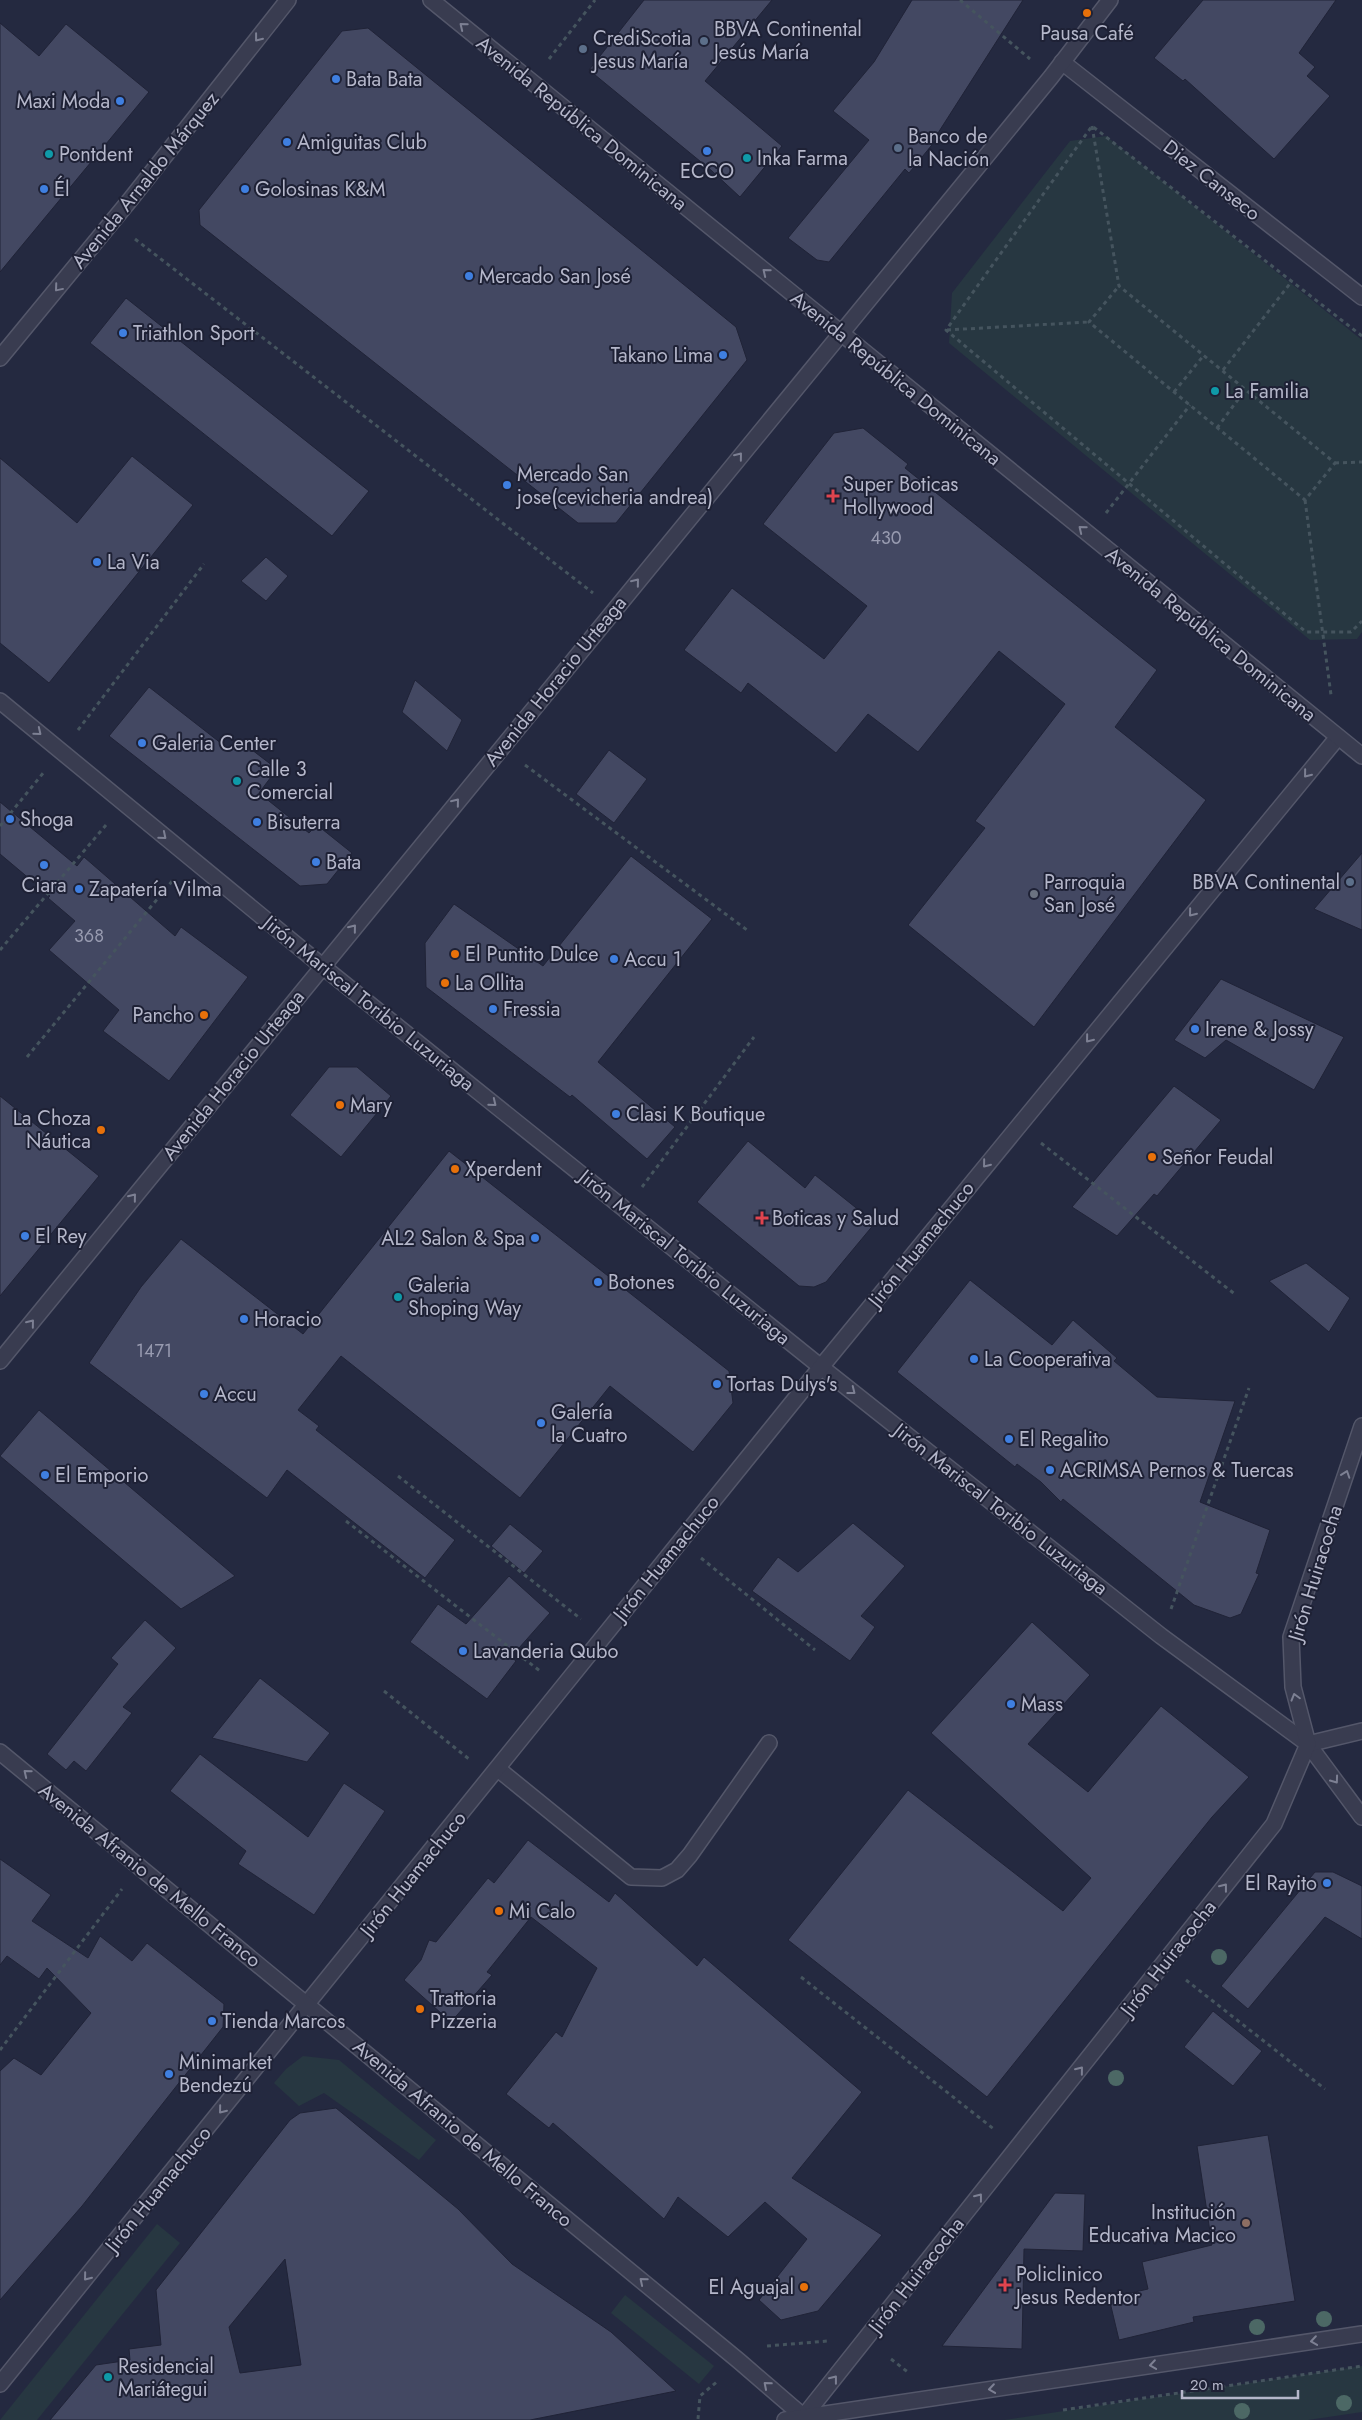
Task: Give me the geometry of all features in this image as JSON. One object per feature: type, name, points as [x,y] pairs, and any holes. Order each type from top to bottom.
[{"type":"street","name":"Avenida Arnaldo Márquez","points":[[0,358],[113,222],[288,0]]},
{"type":"street","name":"Avenida República Dominicana","points":[[431,0],[1362,756]]},
{"type":"street","name":"Avenida Horacio Urteaga","points":[[0,1361],[1051,77],[1110,0]]},
{"type":"street","name":"Diez Canseco","points":[[1062,62],[1362,297]]},
{"type":"street","name":"Jirón Mariscal Toribio Luzuriaga","points":[[0,701],[322,966],[820,1366],[1161,1636],[1308,1744],[1362,1817]]},
{"type":"street","name":"Jirón Huamachuco","points":[[0,2384],[820,1366],[1338,736]]},
{"type":"street","name":"Jirón Huiracocha","points":[[804,2419],[1274,1824],[1308,1744],[1293,1687],[1291,1637],[1362,1426]]},
{"type":"street","points":[[1308,1744],[1362,1731]]},
{"type":"street","points":[[494,1772],[631,1877],[662,1878],[677,1870],[690,1855],[769,1743]]},
{"type":"street","name":"Avenida Afranio de Mello Franco","points":[[0,1752],[739,2361],[804,2419]]},
{"type":"street","points":[[785,2420],[804,2419],[1362,2334]]},
{"type":"path","points":[[531,82],[595,0]]},
{"type":"path","points":[[960,0],[1051,77]]},
{"type":"path","points":[[946,330],[1111,101]]},
{"type":"path","points":[[1092,126],[1362,336]]},
{"type":"path","points":[[1092,126],[1119,286],[1335,463],[1362,462]]},
{"type":"path","points":[[113,222],[614,609]]},
{"type":"path","points":[[1222,370],[1310,257]]},
{"type":"path","points":[[1088,322],[1119,286]]},
{"type":"path","points":[[946,330],[1088,322],[1305,500],[1321,632],[1338,736]]},
{"type":"path","points":[[946,330],[1306,632],[1352,632],[1362,621]]},
{"type":"path","points":[[1174,392],[1204,355]]},
{"type":"path","points":[[1217,428],[1245,390]]},
{"type":"path","points":[[1089,535],[1190,405]]},
{"type":"path","points":[[1305,500],[1335,463]]},
{"type":"path","points":[[0,826],[61,752],[204,564]]},
{"type":"path","points":[[501,747],[747,930]]},
{"type":"path","points":[[0,950],[124,803]]},
{"type":"path","points":[[27,1057],[191,858]]},
{"type":"path","points":[[625,1209],[754,1037]]},
{"type":"path","points":[[1018,1125],[1236,1295]]},
{"type":"path","points":[[1161,1636],[1249,1388]]},
{"type":"path","points":[[398,1476],[604,1636]]},
{"type":"path","points":[[346,1521],[562,1688]]},
{"type":"path","points":[[680,1541],[816,1650]]},
{"type":"path","points":[[384,1691],[494,1772]]},
{"type":"path","points":[[0,2050],[140,1866]]},
{"type":"path","points":[[1164,1963],[1325,2089]]},
{"type":"path","points":[[801,1977],[1018,2148]]},
{"type":"path","points":[[764,2347],[831,2341]]},
{"type":"path","points":[[1059,2410],[1362,2366]]},
{"type":"path","points":[[698,2418],[700,2396],[722,2377]]},
{"type":"shaded area","points":[[1106,136],[1362,340],[1362,632],[1357,639],[1310,640],[949,343],[952,293],[1070,141]]},
{"type":"shaded area","points":[[303,2056],[339,2060],[436,2140],[419,2160],[324,2093],[299,2106],[274,2083],[286,2069]]},
{"type":"shaded area","points":[[157,2224],[180,2243],[37,2420],[0,2420]]},
{"type":"shaded area","points":[[625,2295],[714,2366],[699,2384],[611,2313]]},
{"type":"shaded area","points":[[1362,2366],[1362,2412],[1308,2420],[1004,2420]]},
{"type":"building","points":[[644,0],[772,0],[705,81],[782,146],[740,197],[712,171],[589,70]]},
{"type":"building","points":[[912,0],[1023,0],[938,133],[940,135],[909,173],[905,169],[829,262],[817,260],[788,238],[869,140],[833,111],[874,62]]},
{"type":"building","points":[[1203,0],[1336,0],[1299,53],[1315,67],[1307,76],[1330,96],[1274,159],[1185,79],[1183,81],[1154,58]]},
{"type":"building","name":"Pontdent","points":[[0,23],[39,56],[66,24],[149,92],[0,272]]},
{"type":"building","name":"Mercado San José","points":[[368,28],[736,327],[747,360],[616,523],[578,523],[200,225],[199,210],[342,31]]},
{"type":"building","points":[[126,298],[369,491],[332,536],[90,343]]},
{"type":"building","points":[[863,428],[908,464],[905,468],[1157,670],[1115,727],[1206,800],[1034,1027],[908,925],[985,828],[975,821],[1065,704],[999,651],[918,752],[868,714],[836,753],[748,683],[741,693],[684,650],[732,588],[824,659],[867,606],[763,524],[834,433]]},
{"type":"building","name":"La Via","points":[[132,456],[193,505],[49,683],[0,643],[0,458],[77,523]]},
{"type":"building","points":[[266,557],[288,576],[266,601],[241,581]]},
{"type":"building","points":[[415,680],[462,720],[447,751],[402,712]]},
{"type":"building","points":[[149,687],[231,751],[239,740],[277,769],[259,793],[309,833],[317,825],[352,853],[327,884],[300,886],[109,736]]},
{"type":"building","points":[[609,750],[647,779],[614,823],[576,794]]},
{"type":"building","points":[[0,802],[77,866],[84,857],[175,936],[181,927],[248,977],[169,1081],[103,1031],[119,1010],[49,950],[75,921],[48,898],[50,896],[0,854]]},
{"type":"building","name":"BBVA Continental","points":[[1362,853],[1362,930],[1314,909]]},
{"type":"building","name":"Accu 1","points":[[631,856],[712,919],[598,1062],[675,1127],[647,1159],[572,1095],[570,1097],[426,987],[425,943],[454,904],[543,966]]},
{"type":"building","points":[[1221,979],[1344,1037],[1314,1090],[1226,1040],[1205,1058],[1174,1040]]},
{"type":"building","name":"Mary","points":[[329,1067],[357,1067],[391,1096],[341,1157],[290,1115]]},
{"type":"building","points":[[1174,1086],[1221,1120],[1157,1196],[1154,1194],[1117,1236],[1072,1207]]},
{"type":"building","name":"El Rey","points":[[0,1096],[99,1176],[0,1296]]},
{"type":"building","points":[[748,1141],[805,1188],[815,1175],[875,1223],[826,1282],[814,1287],[799,1286],[697,1202]]},
{"type":"building","points":[[449,1151],[729,1371],[733,1403],[693,1452],[610,1386],[520,1498],[341,1356],[298,1410],[319,1426],[316,1430],[455,1540],[425,1578],[287,1470],[267,1498],[89,1363],[141,1287],[181,1239],[303,1334]]},
{"type":"building","points":[[1306,1263],[1350,1298],[1329,1332],[1269,1281]]},
{"type":"building","points":[[970,1280],[1052,1345],[1073,1320],[1117,1358],[1114,1361],[1157,1397],[1235,1401],[1200,1502],[1270,1530],[1256,1573],[1259,1574],[1241,1614],[1230,1618],[1194,1605],[1063,1499],[1061,1502],[1041,1482],[1017,1464],[1015,1467],[897,1372]]},
{"type":"building","points":[[39,1410],[235,1576],[181,1609],[0,1456]]},
{"type":"building","points":[[853,1523],[905,1566],[861,1616],[875,1627],[850,1661],[752,1591],[778,1557],[798,1572]]},
{"type":"building","points":[[510,1524],[543,1551],[524,1573],[491,1546]]},
{"type":"building","points":[[509,1576],[550,1613],[511,1657],[516,1661],[487,1699],[410,1642],[438,1604],[466,1624]]},
{"type":"building","points":[[145,1620],[176,1648],[123,1707],[132,1713],[86,1771],[74,1761],[66,1770],[47,1754],[118,1664],[111,1658]]},
{"type":"building","points":[[1032,1622],[1090,1675],[1028,1744],[1088,1792],[1161,1706],[1249,1777],[1212,1817],[987,2097],[788,1940],[908,1790],[1063,1911],[1091,1878],[931,1733]]},
{"type":"building","points":[[260,1678],[330,1733],[307,1762],[212,1738]]},
{"type":"building","points":[[200,1754],[308,1837],[344,1783],[385,1811],[314,1915],[238,1864],[246,1851],[170,1791]]},
{"type":"building","points":[[528,1840],[609,1902],[615,1893],[697,1966],[704,1957],[862,2092],[792,2178],[882,2235],[818,2311],[781,2320],[759,2300],[807,2239],[765,2202],[728,2237],[678,2197],[664,2219],[553,2123],[549,2128],[506,2094],[556,2032],[562,2037],[597,1968],[531,1917],[487,1972],[492,1975],[451,2022],[404,1980],[421,1960],[429,1940],[436,1942],[488,1878],[494,1883]]},
{"type":"building","points":[[0,1859],[51,1895],[32,1921],[88,1958],[100,1936],[132,1961],[147,1943],[224,2004],[223,2027],[82,2206],[0,2300],[0,2071],[14,2058],[41,2075],[91,2013],[47,1968],[39,1979],[7,1956],[0,1965]]},
{"type":"building","points":[[1315,1872],[1333,1872],[1362,1886],[1362,1939],[1325,1917],[1248,2009],[1221,1986]]},
{"type":"building","points":[[1213,2011],[1262,2051],[1233,2086],[1184,2047]]},
{"type":"building","points":[[336,2108],[458,2209],[512,2264],[611,2332],[676,2391],[530,2420],[50,2420],[96,2365],[130,2360],[129,2349],[161,2345],[156,2290],[290,2120],[300,2113]],"holes":[[[285,2259],[301,2365],[240,2373],[229,2327]]]},
{"type":"building","name":"Institución Educativa Macico","points":[[1268,2135],[1295,2301],[1193,2317],[1194,2322],[1119,2340],[1109,2298],[1148,2289],[1142,2262],[1212,2245],[1197,2146]]},
{"type":"building","name":"Policlinico Jesus Redentor","points":[[1055,2193],[1085,2194],[1083,2251],[1024,2249],[1022,2349],[942,2346]]},
{"type":"place","name":"Pausa Café","points":[[1087,13]]},
{"type":"place","name":"BBVA Continental Jesús María","points":[[704,41]]},
{"type":"place","name":"CrediScotia Jesus María","points":[[583,49]]},
{"type":"place","name":"Bata Bata","points":[[336,79]]},
{"type":"place","name":"Maxi Moda","points":[[120,101]]},
{"type":"place","name":"Amiguitas Club","points":[[287,142]]},
{"type":"place","name":"Banco de la Nación","points":[[898,148]]},
{"type":"place","name":"ECCO","points":[[707,151]]},
{"type":"place","name":"Pontdent","points":[[49,154]]},
{"type":"place","name":"Inka Farma","points":[[747,158]]},
{"type":"place","name":"Él","points":[[44,189]]},
{"type":"place","name":"Golosinas K&M","points":[[245,189]]},
{"type":"place","name":"Mercado San José","points":[[469,276]]},
{"type":"place","name":"Triathlon Sport","points":[[123,333]]},
{"type":"place","name":"Takano Lima","points":[[723,355]]},
{"type":"place","name":"La Familia","points":[[1215,391]]},
{"type":"place","name":"Mercado San jose(cevicheria andrea)","points":[[507,485]]},
{"type":"place","name":"Super Boticas Hollywood","points":[[833,496]]},
{"type":"place","name":"La Via","points":[[97,562]]},
{"type":"place","name":"Galeria Center","points":[[142,743]]},
{"type":"place","name":"Calle 3 Comercial","points":[[237,781]]},
{"type":"place","name":"Shoga","points":[[10,819]]},
{"type":"place","name":"Bisuterra","points":[[257,822]]},
{"type":"place","name":"Bata","points":[[316,862]]},
{"type":"place","name":"Ciara","points":[[44,865]]},
{"type":"place","name":"BBVA Continental","points":[[1350,882]]},
{"type":"place","name":"Zapatería Vilma","points":[[79,889]]},
{"type":"place","name":"Parroquia San José","points":[[1034,894]]},
{"type":"place","name":"El Puntito Dulce","points":[[455,954]]},
{"type":"place","name":"Accu 1","points":[[614,959]]},
{"type":"place","name":"La Ollita","points":[[445,983]]},
{"type":"place","name":"Fressia","points":[[493,1009]]},
{"type":"place","name":"Pancho","points":[[204,1015]]},
{"type":"place","name":"Irene & Jossy","points":[[1195,1029]]},
{"type":"place","name":"Mary","points":[[340,1105]]},
{"type":"place","name":"Clasi K Boutique","points":[[616,1114]]},
{"type":"place","name":"La Choza Náutica","points":[[101,1130]]},
{"type":"place","name":"Señor Feudal","points":[[1152,1157]]},
{"type":"place","name":"Xperdent","points":[[455,1169]]},
{"type":"place","name":"Boticas y Salud","points":[[762,1218]]},
{"type":"place","name":"El Rey","points":[[25,1236]]},
{"type":"place","name":"AL2 Salon & Spa","points":[[535,1238]]},
{"type":"place","name":"Botones","points":[[598,1282]]},
{"type":"place","name":"Galeria Shoping Way","points":[[398,1297]]},
{"type":"place","name":"Horacio","points":[[244,1319]]},
{"type":"place","name":"La Cooperativa","points":[[974,1359]]},
{"type":"place","name":"Tortas Dulys's","points":[[717,1384]]},
{"type":"place","name":"Accu","points":[[204,1394]]},
{"type":"place","name":"Galería la Cuatro","points":[[541,1423]]},
{"type":"place","name":"El Regalito","points":[[1009,1439]]},
{"type":"place","name":"ACRIMSA Pernos & Tuercas","points":[[1050,1470]]},
{"type":"place","name":"El Emporio","points":[[45,1475]]},
{"type":"place","name":"Lavanderia Qubo","points":[[463,1651]]},
{"type":"place","name":"Mass","points":[[1011,1704]]},
{"type":"place","name":"El Rayito","points":[[1327,1883]]},
{"type":"place","name":"Mi Calo","points":[[499,1911]]},
{"type":"place","name":"Trattoria Pizzeria","points":[[420,2009]]},
{"type":"place","name":"Tienda Marcos","points":[[212,2021]]},
{"type":"place","name":"Minimarket Bendezú","points":[[169,2074]]},
{"type":"place","name":"Institución Educativa Macico","points":[[1246,2223]]},
{"type":"place","name":"Policlinico Jesus Redentor","points":[[1005,2285]]},
{"type":"place","name":"El Aguajal","points":[[804,2287]]},
{"type":"place","name":"Residencial Mariátegui","points":[[108,2377]]}]
